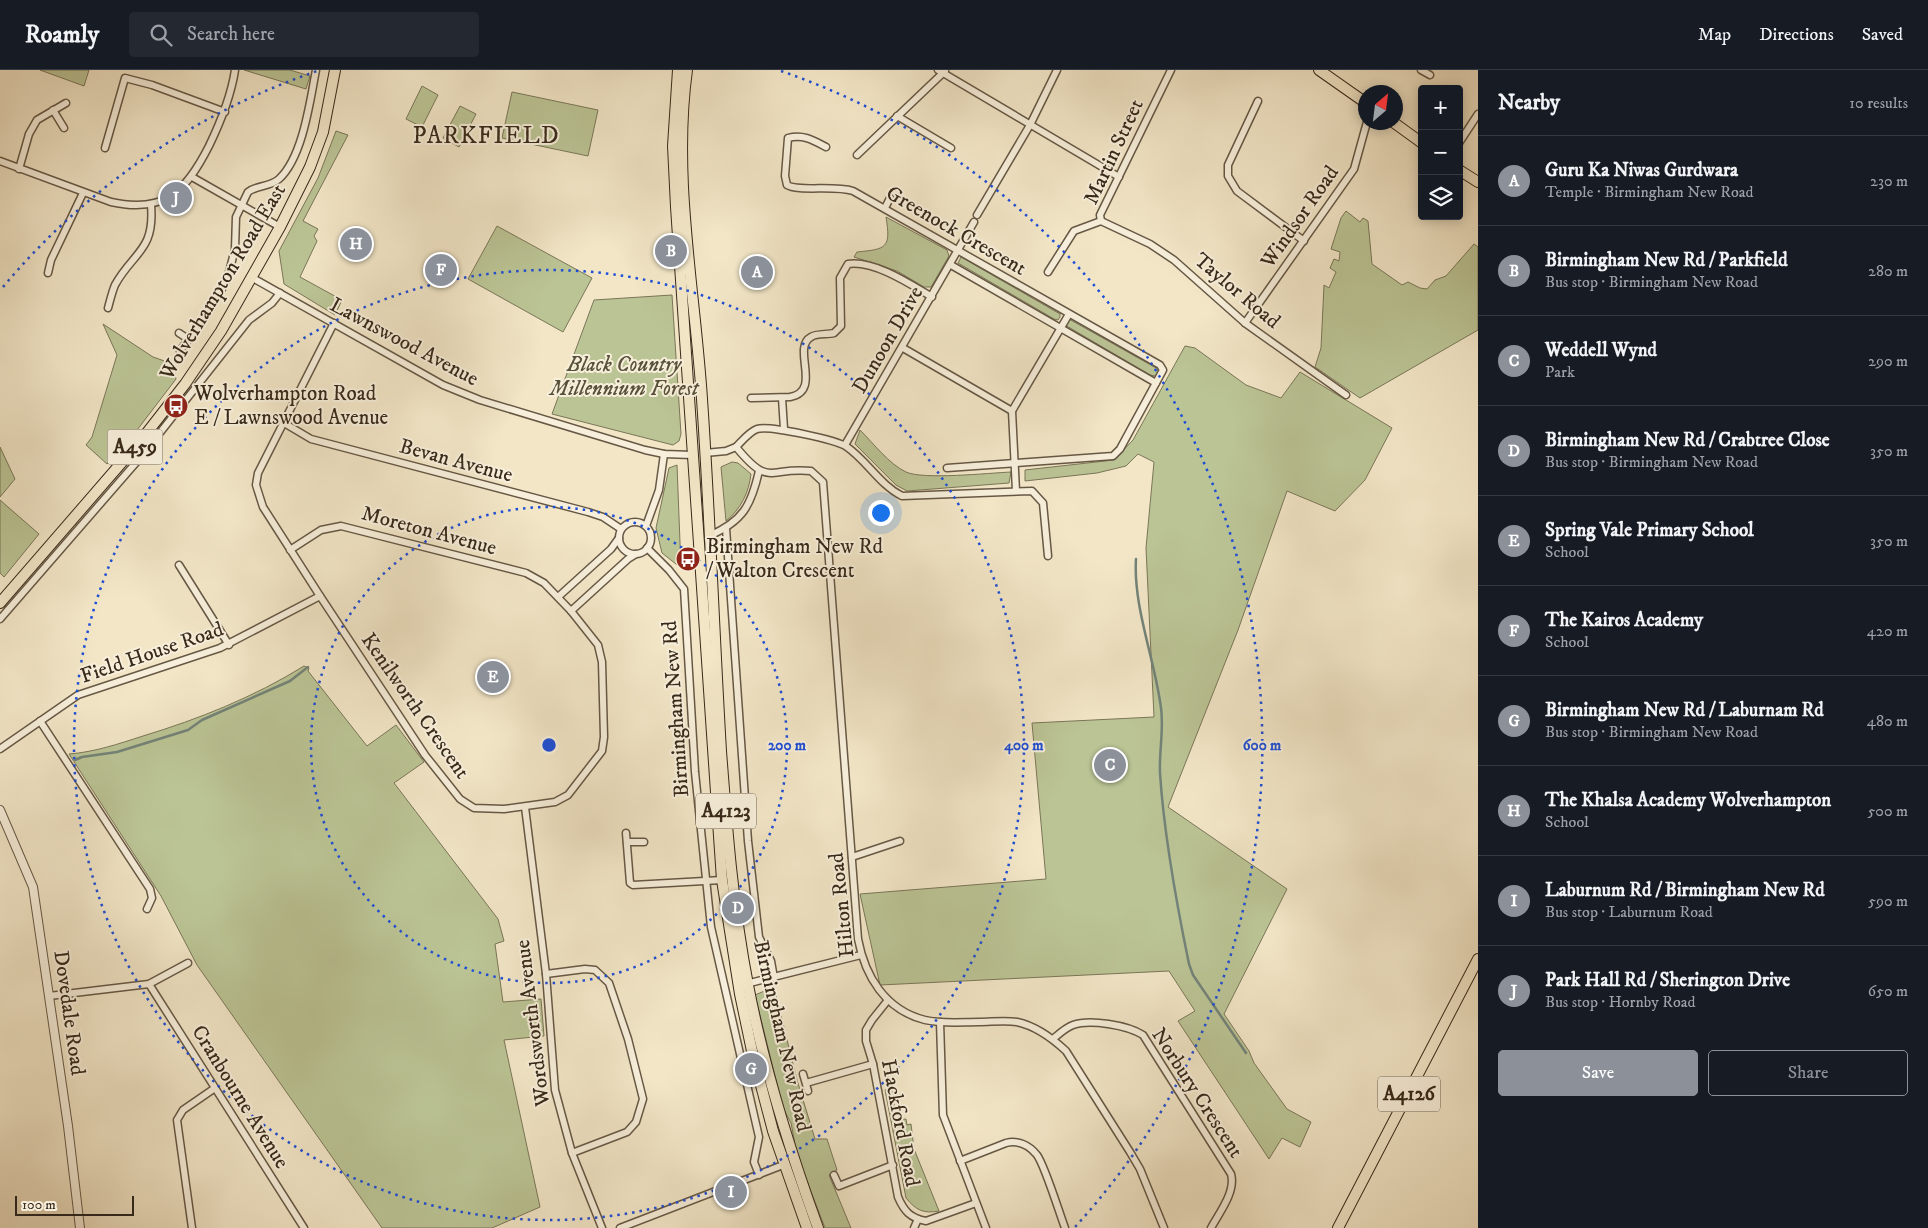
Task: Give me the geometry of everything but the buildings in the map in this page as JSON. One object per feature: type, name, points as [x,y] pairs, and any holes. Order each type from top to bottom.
[{"type":"main road","name":"Wolverhampton Road East","points":[[0,603],[172,402],[220,331],[280,227],[317,150],[326,118],[335,70]]},
{"type":"main road","name":"Birmingham New Road","points":[[678,70],[673,146],[692,455],[722,880],[743,985]]},
{"type":"main road","name":"Birmingham New Road","points":[[687,70],[683,170],[705,453],[727,832],[743,985],[754,1059],[807,1228]]},
{"type":"main road","points":[[1318,70],[1358,98]]},
{"type":"main road","points":[[1403,129],[1418,140]]},
{"type":"main road","points":[[1463,173],[1478,182]]},
{"type":"main road","points":[[692,455],[705,453]]},
{"type":"main road","name":"A4126","points":[[1338,1228],[1478,959]]},
{"type":"main road","name":"Birmingham New Road","points":[[788,1163],[818,1228]]},
{"type":"street","points":[[105,148],[127,70]]},
{"type":"street","points":[[0,161],[83,193],[129,206],[151,204],[176,192],[192,177],[225,112],[235,70]]},
{"type":"street","points":[[180,351],[209,311],[227,280],[235,249],[236,217],[241,205],[251,190],[275,182],[292,163],[307,111],[316,70]]},
{"type":"street","name":"Dunoon Drive","points":[[845,445],[951,265],[1030,125],[1057,70]]},
{"type":"street","name":"Martin Street","points":[[1101,221],[1100,215],[1171,70]]},
{"type":"street","points":[[1421,70],[1430,75]]},
{"type":"street","points":[[857,155],[942,71],[1119,177]]},
{"type":"street","points":[[125,78],[152,85],[225,112]]},
{"type":"street","points":[[1258,101],[1228,164],[1228,176],[1237,192],[1304,241]]},
{"type":"street","points":[[19,169],[29,134],[37,120],[66,103]]},
{"type":"street","points":[[53,110],[64,128]]},
{"type":"street","points":[[1463,137],[1478,114]]},
{"type":"street","points":[[897,116],[951,148]]},
{"type":"street","name":"Windsor Road","points":[[1245,324],[1354,169],[1365,130]]},
{"type":"street","name":"Greenock Crescent","points":[[826,147],[808,138],[796,136],[788,138],[785,176],[787,185],[803,188],[841,188],[853,191],[1160,365],[1163,370],[1120,450],[1114,456],[1015,464]]},
{"type":"street","points":[[192,177],[280,227]]},
{"type":"street","points":[[48,273],[51,260],[83,193]]},
{"type":"street","points":[[885,208],[890,198]]},
{"type":"street","points":[[108,308],[115,286],[144,248],[151,227],[151,204]]},
{"type":"street","points":[[1048,272],[1074,231],[1101,221]]},
{"type":"street","name":"Taylor Road","points":[[1101,221],[1150,244],[1174,260],[1245,324],[1346,395]]},
{"type":"street","points":[[751,398],[796,396],[805,385],[804,349],[806,341],[812,336],[834,333],[841,326],[840,278],[848,264],[858,263],[896,276],[932,297]]},
{"type":"street","name":"Greenock Crescent","points":[[951,265],[1156,383]]},
{"type":"street","name":"Lawnswood Avenue","points":[[252,277],[440,384],[480,400],[613,442],[664,454],[692,455]]},
{"type":"street","name":"Wolverhampton Road East","points":[[0,619],[140,458],[248,320],[272,303],[280,293]]},
{"type":"street","points":[[1016,490],[1012,411],[1068,314]]},
{"type":"street","name":"Kenilworth Crescent","points":[[334,323],[258,473],[256,485],[262,507],[425,755],[460,799],[474,808],[525,807],[547,804],[563,799],[576,786],[602,751],[604,737],[601,652],[594,638],[558,597]]},
{"type":"street","points":[[179,334],[188,339]]},
{"type":"street","points":[[902,348],[1012,411]]},
{"type":"street","points":[[782,398],[784,430]]},
{"type":"street","name":"Bevan Avenue","points":[[284,423],[311,439],[588,512],[603,517],[621,529]]},
{"type":"street","points":[[705,453],[726,451],[736,447],[755,429],[764,427],[845,445],[888,487],[902,496],[1016,490],[1032,491],[1043,503],[1048,556]]},
{"type":"street","points":[[709,536],[734,522],[748,505],[759,471],[736,447]]},
{"type":"street","points":[[646,526],[650,520],[659,490],[664,454]]},
{"type":"street","points":[[946,468],[1015,464]]},
{"type":"street","name":"Hilton Road","points":[[759,471],[766,474],[811,471],[823,482],[861,956],[869,977],[888,1000],[910,1014],[925,1020],[940,1022],[1016,1022],[1034,1028],[1053,1039],[1066,1051],[1140,1169],[1164,1228]]},
{"type":"street","points":[[558,597],[612,549],[619,538],[621,529],[634,522],[646,526],[651,536],[647,548],[628,558],[571,611]]},
{"type":"street","name":"Moreton Avenue","points":[[290,550],[325,528],[349,527],[526,574],[538,579],[558,597]]},
{"type":"street","points":[[726,528],[748,842],[759,937],[771,961],[774,978]]},
{"type":"street","points":[[619,538],[624,550],[637,554]]},
{"type":"street","name":"Birmingham New Rd","points":[[647,548],[669,570],[684,589],[695,772],[711,927],[759,1137],[754,1162],[759,1175]]},
{"type":"street","points":[[179,565],[229,644]]},
{"type":"street","name":"Field House Road","points":[[0,749],[78,695],[229,644],[320,596]]},
{"type":"street","points":[[40,722],[150,889],[152,898],[147,909]]},
{"type":"street","name":"Wordsworth Avenue","points":[[525,807],[546,974],[555,1090],[572,1153],[602,1228]]},
{"type":"street","name":"Dovedale Road","points":[[0,810],[32,887],[68,1126],[80,1228]]},
{"type":"street","points":[[626,833],[630,883],[634,885],[722,880]]},
{"type":"street","points":[[852,857],[900,840]]},
{"type":"street","points":[[627,842],[644,842]]},
{"type":"street","points":[[743,985],[861,956]]},
{"type":"street","points":[[49,996],[149,984],[188,963]]},
{"type":"street","points":[[546,974],[585,969],[596,970],[609,982],[628,1039],[643,1099],[636,1122],[627,1132],[572,1153]]},
{"type":"street","name":"Cranbourne Avenue","points":[[149,984],[304,1228]]},
{"type":"street","name":"Hackford Road","points":[[888,1000],[866,1030],[866,1041],[873,1064],[898,1197],[906,1212],[918,1219]]},
{"type":"street","points":[[940,1022],[943,1115],[986,1228]]},
{"type":"street","name":"Norbury Crescent","points":[[1053,1039],[1072,1026],[1081,1024],[1124,1026],[1143,1035],[1231,1174],[1232,1185],[1229,1194],[1210,1228]]},
{"type":"street","points":[[806,1083],[873,1064]]},
{"type":"street","points":[[803,1074],[808,1091]]},
{"type":"street","points":[[192,1228],[177,1120],[183,1110],[215,1088]]},
{"type":"street","points":[[960,1161],[1006,1143],[1013,1142],[1024,1145],[1038,1156],[1065,1228]]},
{"type":"street","points":[[620,1228],[788,1163]]},
{"type":"street","points":[[834,1175],[839,1186],[893,1165]]},
{"type":"street","points":[[914,1228],[918,1219],[933,1220],[976,1203]]},
{"type":"green space","points":[[40,70],[89,70],[84,86]]},
{"type":"green space","points":[[244,70],[290,70],[310,76],[306,89]]},
{"type":"green space","points":[[422,86],[438,95],[422,127],[406,119]]},
{"type":"green space","points":[[512,92],[598,110],[588,156],[502,138]]},
{"type":"green space","points":[[460,106],[476,114],[459,147],[443,138]]},
{"type":"green space","points":[[336,131],[348,135],[303,221],[318,229],[314,236],[317,241],[300,277],[342,300],[335,315],[284,284],[279,251],[318,178]]},
{"type":"green space","points":[[1346,211],[1360,222],[1363,218],[1368,221],[1372,264],[1402,285],[1408,282],[1427,289],[1435,280],[1446,276],[1474,244],[1478,247],[1478,330],[1360,398],[1315,367],[1321,348],[1324,285],[1329,288],[1336,272],[1330,268],[1334,259],[1339,261],[1340,252],[1331,249],[1341,218]]},
{"type":"green space","points":[[886,217],[947,250],[949,256],[931,287],[924,287],[897,271],[854,257],[857,252],[875,250],[885,245],[888,235]]},
{"type":"green space","points":[[497,226],[592,278],[563,332],[468,279]]},
{"type":"green space","points":[[961,257],[1060,314],[1060,317],[1058,320],[1054,319],[958,263]]},
{"type":"green space","name":"Black Country Millennium Forest","points":[[672,295],[681,434],[679,441],[673,445],[552,414],[594,300]]},
{"type":"green space","points":[[1069,319],[1158,369],[1158,373],[1155,376],[1150,375],[1065,325]]},
{"type":"green space","points":[[103,324],[153,357],[173,364],[176,379],[134,434],[107,464],[86,445],[92,437],[117,355]]},
{"type":"green space","points":[[1185,346],[1195,348],[1246,385],[1281,398],[1300,372],[1392,428],[1365,480],[1335,511],[1287,491],[1238,630],[1168,807],[1287,889],[1224,1014],[1249,1051],[1254,1063],[1287,1109],[1311,1122],[1300,1147],[1282,1138],[1269,1159],[1178,1021],[1195,1011],[1169,971],[880,985],[860,894],[1046,879],[1032,723],[1154,717],[1146,548],[1154,462],[1138,454],[1126,466],[1097,473],[1025,481],[1025,470],[1114,460],[1133,440]]},
{"type":"green space","points":[[860,430],[888,459],[906,472],[926,476],[941,476],[1011,472],[1009,483],[907,491],[896,485],[855,444]]},
{"type":"green space","points":[[0,447],[15,479],[0,497]]},
{"type":"green space","points":[[732,462],[738,463],[751,474],[743,500],[726,521],[721,467]]},
{"type":"green space","name":"Black Country Millennium Forest","points":[[677,465],[681,568],[662,553],[656,528],[669,468]]},
{"type":"green space","points":[[0,500],[39,534],[4,577],[0,573]]},
{"type":"green space","points":[[304,666],[309,668],[308,671],[367,746],[396,725],[424,762],[394,783],[498,919],[504,941],[495,944],[503,1002],[541,999],[544,1036],[504,1040],[540,1207],[492,1228],[382,1228],[197,965],[161,896],[69,754],[115,745],[205,715],[266,688]]},
{"type":"green space","points":[[774,987],[797,1080],[815,1139],[827,1139],[837,1170],[829,1175],[851,1228],[825,1228],[797,1155],[791,1123],[783,1108],[755,995]]},
{"type":"green space","points":[[893,1088],[895,1120],[906,1119],[907,1125],[911,1124],[914,1149],[939,1211],[928,1212],[920,1210],[913,1206],[906,1198],[885,1090]]},
{"type":"waterway","points":[[1136,559],[1136,577],[1141,615],[1161,708],[1160,773],[1162,797],[1175,892],[1189,964],[1193,975],[1246,1053]]},
{"type":"waterway","points":[[75,760],[82,757],[117,752],[188,730],[202,720],[290,681],[308,667]]},
{"type":"place","name":"Park Hall Rd / Sherington Drive","points":[[176,198]]},
{"type":"place","name":"The Khalsa Academy Wolverhampton","points":[[356,244]]},
{"type":"place","name":"Birmingham New Rd / Parkfield","points":[[671,251]]},
{"type":"place","name":"The Kairos Academy","points":[[441,270]]},
{"type":"place","name":"Guru Ka Niwas Gurdwara","points":[[757,272]]},
{"type":"place","name":"Wolverhampton Road E / Lawnswood Avenue","points":[[176,406]]},
{"type":"place","name":"Birmingham New Rd / Walton Crescent","points":[[688,559]]},
{"type":"place","name":"Spring Vale Primary School","points":[[493,677]]},
{"type":"place","name":"Weddell Wynd","points":[[1110,765]]},
{"type":"place","name":"Birmingham New Rd / Crabtree Close","points":[[738,908]]},
{"type":"place","name":"Birmingham New Rd / Laburnam Rd","points":[[751,1069]]},
{"type":"place","name":"Laburnum Rd / Birmingham New Rd","points":[[731,1192]]},
{"type":"district","name":"PARKFIELD","points":[[486,136]]}]
